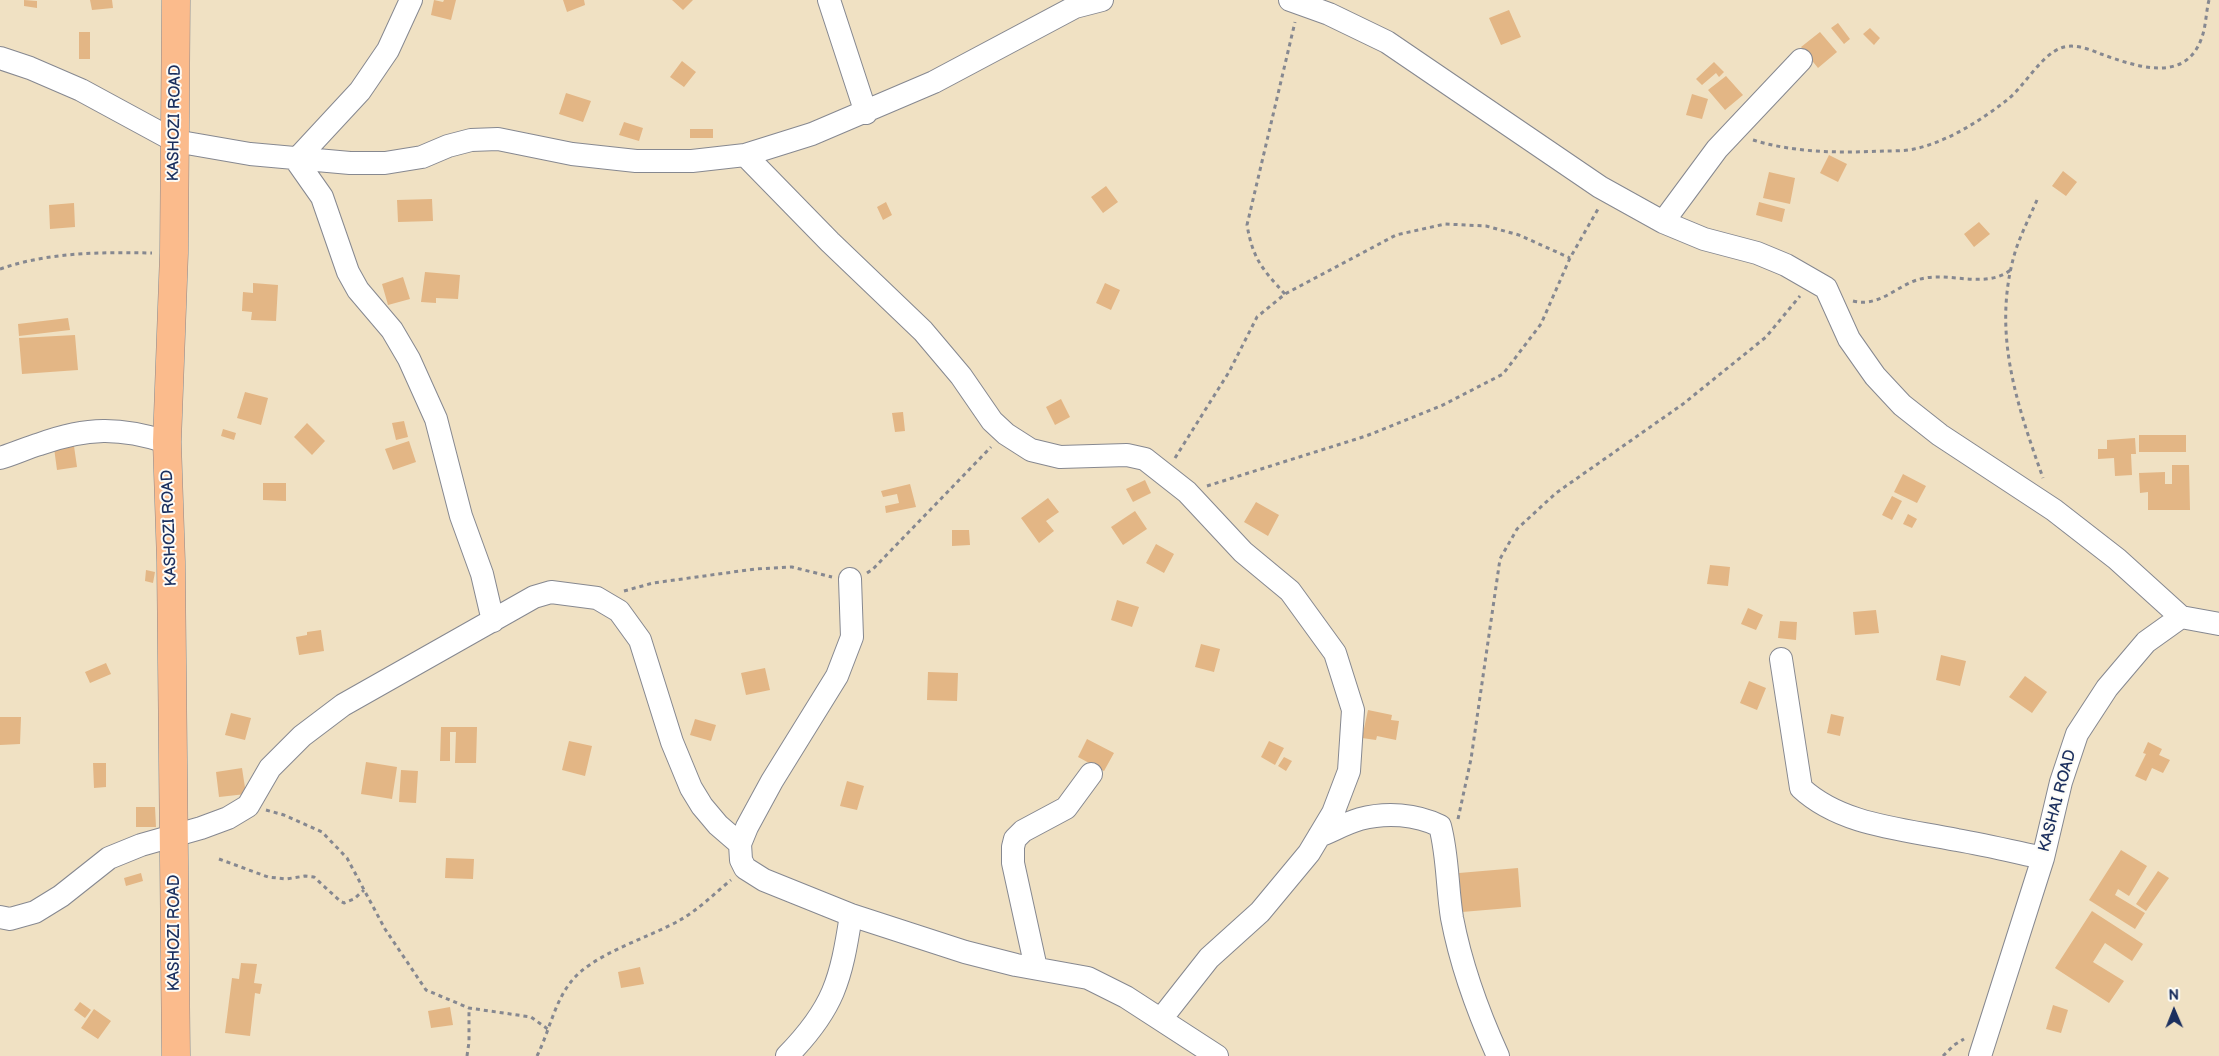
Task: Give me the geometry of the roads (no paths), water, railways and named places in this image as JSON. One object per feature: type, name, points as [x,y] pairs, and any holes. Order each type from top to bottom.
[{"type":"main road","name":"KASHOZI ROAD","points":[[176,0],[174,253],[167,442],[171,562],[176,1056]]},
{"type":"street","points":[[296,160],[360,91],[388,50],[411,0]]},
{"type":"street","points":[[829,0],[866,113]]},
{"type":"street","points":[[0,58],[30,68],[81,90],[175,141],[250,154],[296,160],[385,163],[422,157],[448,146],[471,140],[498,140],[572,154],[636,161],[692,161],[745,155],[812,134],[866,113],[934,82],[1075,7],[1102,0]]},
{"type":"street","points":[[1295,2],[1329,14],[1387,42],[1508,126],[1608,192],[1663,222],[1704,239],[1757,253],[1786,265],[1826,288],[1831,295],[1849,339],[1875,376],[1902,406],[1940,434],[2054,510],[2117,558],[2181,617],[2219,624]]},
{"type":"street","points":[[1663,222],[1700,170],[1801,60]]},
{"type":"street","points":[[745,155],[830,242],[923,331],[961,376],[992,421],[1006,434],[1031,450],[1060,457],[1127,455],[1145,459],[1187,492],[1244,552],[1290,591],[1335,653],[1353,710],[1349,771],[1333,813],[1310,853],[1260,912],[1209,958],[1161,1019]]},
{"type":"street","points":[[296,160],[322,197],[348,272],[358,290],[392,330],[409,359],[436,419],[461,516],[482,574],[493,621]]},
{"type":"street","points":[[0,458],[40,443],[81,433],[120,430],[167,442]]},
{"type":"street","points":[[850,579],[852,637],[837,676],[772,781],[740,844],[741,860],[745,868],[764,880],[851,915],[965,952],[1088,978],[1126,997],[1217,1056]]},
{"type":"street","points":[[4,920],[36,912],[55,900],[109,858],[228,818],[248,806],[270,768],[302,736],[343,705],[534,597],[551,592],[597,598],[619,611],[640,640],[672,742],[691,788],[718,825],[740,844]]},
{"type":"street","name":"KASHAI ROAD","points":[[1980,1056],[2043,858],[2061,782],[2077,734],[2107,688],[2146,642],[2181,617]]},
{"type":"street","points":[[1781,659],[1801,788],[1815,801],[1829,809],[1861,820],[2043,858]]},
{"type":"street","points":[[1036,968],[1013,863],[1015,839],[1023,831],[1066,808],[1091,774]]},
{"type":"street","points":[[1320,836],[1359,819],[1371,817],[1412,815],[1440,826],[1444,842],[1446,876],[1452,918],[1459,948],[1476,1002],[1498,1056]]},
{"type":"street","points":[[786,1056],[806,1036],[828,1004],[837,986],[851,915]]}]
